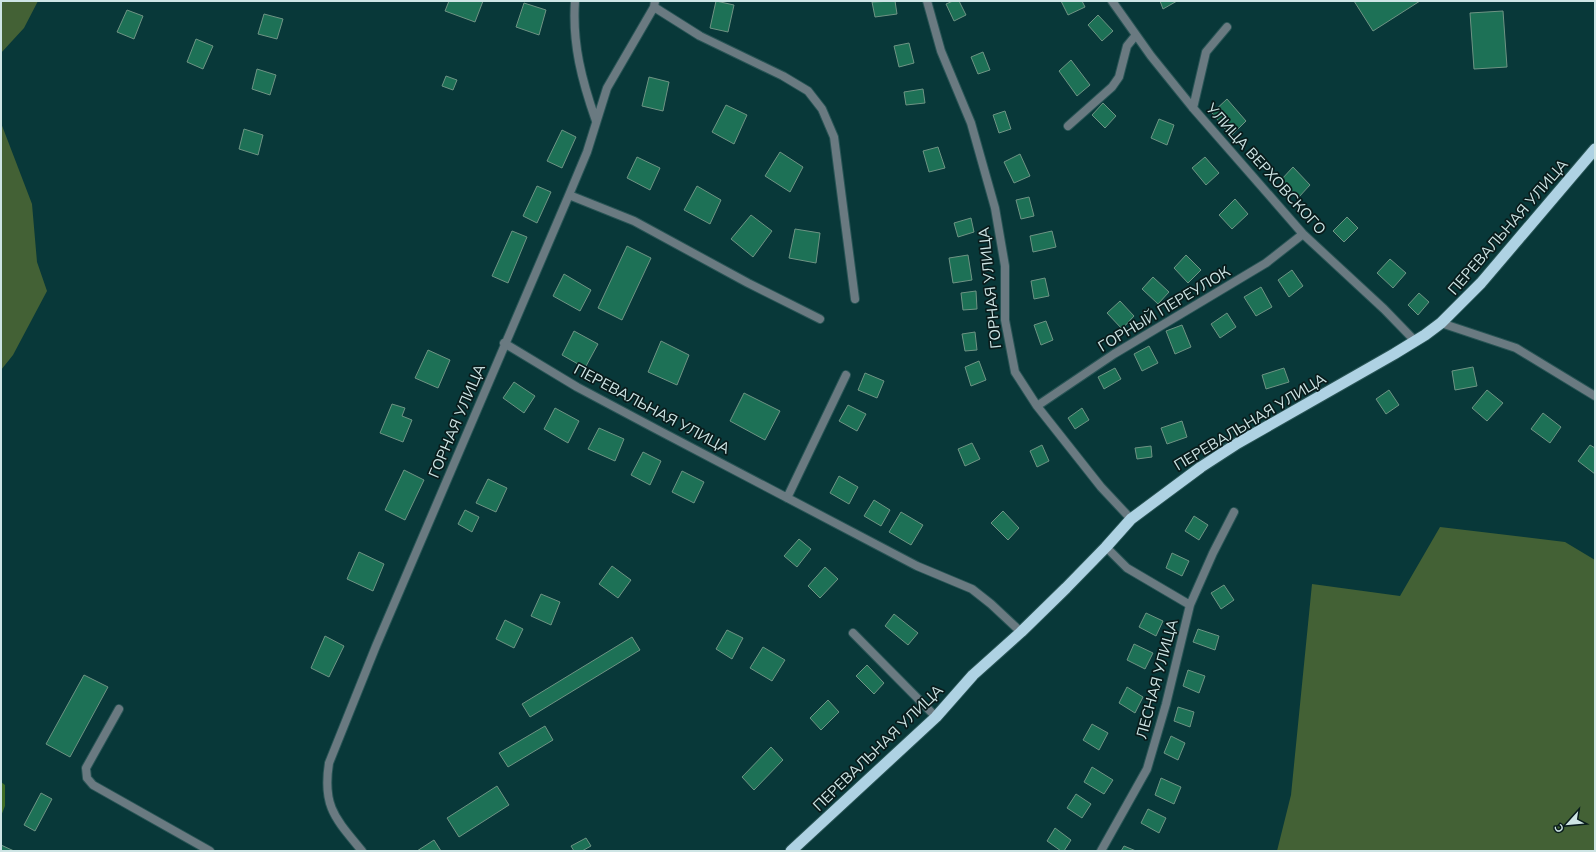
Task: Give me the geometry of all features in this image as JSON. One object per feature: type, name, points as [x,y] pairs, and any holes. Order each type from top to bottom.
[{"type":"highway","name":"ПЕРЕВАЛЬНАЯ УЛИЦА","points":[[791,851],[936,717],[972,675],[1021,632],[1106,547],[1131,519],[1201,467],[1238,443],[1415,341],[1441,323],[1481,283],[1595,149]]},
{"type":"street","points":[[576,1],[574,14],[576,45],[583,84],[596,121]]},
{"type":"street","name":"ГОРНАЯ УЛИЦА","points":[[927,1],[941,51],[971,124],[995,208],[1005,266],[1005,320],[1015,372],[1038,406],[1101,487],[1131,519]]},
{"type":"street","name":"УЛИЦА ВЕРХОВСКОГО","points":[[1112,1],[1151,56],[1193,108],[1302,234],[1384,309],[1415,341]]},
{"type":"street","points":[[654,4],[700,36],[783,76],[808,92],[822,109],[834,137],[855,299]]},
{"type":"street","name":"ГОРНАЯ УЛИЦА","points":[[362,851],[333,813],[329,800],[327,774],[329,763],[376,646],[472,424],[504,343],[587,152],[607,88],[654,4]]},
{"type":"street","points":[[1193,108],[1206,52],[1227,27]]},
{"type":"street","points":[[1068,126],[1112,87],[1119,77],[1127,46],[1136,35]]},
{"type":"street","points":[[569,195],[634,220],[748,283],[820,319]]},
{"type":"street","name":"ГОРНЫЙ ПЕРЕУЛОК","points":[[1038,406],[1114,354],[1266,263],[1302,234]]},
{"type":"street","points":[[1441,323],[1516,348],[1595,396]]},
{"type":"street","name":"ПЕРЕВАЛЬНАЯ УЛИЦА","points":[[504,343],[577,387],[787,498],[917,566],[972,589],[991,604],[1021,632]]},
{"type":"street","points":[[787,498],[846,375]]},
{"type":"street","name":"ЛЕСНАЯ УЛИЦА","points":[[1101,851],[1147,769],[1166,704],[1190,605],[1213,552],[1234,512]]},
{"type":"street","points":[[1106,547],[1127,568],[1190,605]]},
{"type":"street","points":[[853,633],[936,717]]},
{"type":"street","points":[[118,709],[86,768],[87,778],[93,785],[210,851]]},
{"type":"green space","points":[[1,1],[38,1],[24,28],[1,53]]},
{"type":"green space","points":[[1,123],[32,204],[37,262],[47,291],[13,355],[1,370]]},
{"type":"green space","points":[[1440,527],[1565,542],[1595,560],[1595,851],[1277,851],[1291,795],[1312,584],[1400,596]]},
{"type":"green space","points":[[1,782],[5,785],[5,806],[1,816]]},
{"type":"building","points":[[449,1],[483,1],[475,22],[445,11]]},
{"type":"building","points":[[716,1],[734,5],[728,32],[710,28]]},
{"type":"building","points":[[895,1],[897,14],[875,17],[872,2]]},
{"type":"building","points":[[953,1],[959,1],[966,15],[954,21],[946,4]]},
{"type":"building","points":[[1061,1],[1082,1],[1085,7],[1068,15]]},
{"type":"building","points":[[1160,1],[1177,1],[1163,9]]},
{"type":"building","points":[[1354,1],[1420,1],[1373,31]]},
{"type":"building","points":[[524,3],[546,10],[539,35],[516,27]]},
{"type":"building","points":[[127,10],[143,16],[134,39],[117,32]]},
{"type":"building","points":[[1503,11],[1507,67],[1474,69],[1470,13]]},
{"type":"building","points":[[264,14],[283,19],[277,39],[258,34]]},
{"type":"building","points":[[1098,15],[1113,31],[1102,41],[1088,25]]},
{"type":"building","points":[[196,39],[213,46],[203,69],[187,62]]},
{"type":"building","points":[[909,43],[914,63],[899,67],[894,46]]},
{"type":"building","points":[[983,52],[990,70],[978,74],[971,57]]},
{"type":"building","points":[[1071,60],[1090,85],[1077,96],[1059,71]]},
{"type":"building","points":[[257,69],[276,75],[270,95],[252,89]]},
{"type":"building","points":[[446,76],[457,80],[453,90],[442,86]]},
{"type":"building","points":[[649,77],[669,82],[663,111],[642,106]]},
{"type":"building","points":[[923,89],[925,103],[906,105],[904,92]]},
{"type":"building","points":[[1227,99],[1246,121],[1231,136],[1212,113]]},
{"type":"building","points":[[1103,103],[1116,116],[1105,128],[1092,115]]},
{"type":"building","points":[[726,105],[747,115],[734,144],[712,132]]},
{"type":"building","points":[[1005,111],[1011,129],[999,133],[993,115]]},
{"type":"building","points":[[1159,119],[1174,125],[1167,145],[1151,138]]},
{"type":"building","points":[[244,129],[263,135],[258,155],[239,149]]},
{"type":"building","points":[[562,130],[576,137],[562,168],[547,161]]},
{"type":"building","points":[[938,147],[945,168],[929,172],[923,151]]},
{"type":"building","points":[[780,152],[803,167],[790,192],[765,176]]},
{"type":"building","points":[[1020,154],[1030,176],[1014,183],[1004,162]]},
{"type":"building","points":[[637,157],[660,168],[650,190],[627,178]]},
{"type":"building","points":[[1205,157],[1219,173],[1206,185],[1192,168]]},
{"type":"building","points":[[1293,167],[1310,185],[1298,198],[1281,180]]},
{"type":"building","points":[[537,186],[551,192],[537,223],[523,216]]},
{"type":"building","points":[[697,186],[721,200],[710,224],[684,210]]},
{"type":"building","points":[[1029,197],[1034,216],[1021,219],[1016,200]]},
{"type":"building","points":[[1235,199],[1248,214],[1232,229],[1219,215]]},
{"type":"building","points":[[751,215],[772,231],[753,257],[731,239]]},
{"type":"building","points":[[1347,217],[1358,228],[1344,242],[1333,231]]},
{"type":"building","points":[[971,218],[974,232],[958,237],[954,223]]},
{"type":"building","points":[[795,229],[820,233],[816,263],[789,258]]},
{"type":"building","points":[[512,231],[527,237],[508,283],[492,276]]},
{"type":"building","points":[[1052,231],[1056,247],[1033,252],[1030,236]]},
{"type":"building","points":[[627,246],[651,258],[622,320],[598,308]]},
{"type":"building","points":[[968,255],[972,280],[953,283],[949,258]]},
{"type":"building","points":[[1186,255],[1201,270],[1188,283],[1174,268]]},
{"type":"building","points":[[1390,259],[1406,273],[1393,288],[1377,273]]},
{"type":"building","points":[[1292,270],[1303,286],[1289,297],[1278,280]]},
{"type":"building","points":[[564,274],[591,290],[580,311],[553,296]]},
{"type":"building","points":[[1153,277],[1169,292],[1158,304],[1142,289]]},
{"type":"building","points":[[1045,278],[1049,296],[1034,299],[1031,281]]},
{"type":"building","points":[[1261,287],[1272,307],[1256,316],[1244,297]]},
{"type":"building","points":[[976,291],[977,309],[963,310],[961,293]]},
{"type":"building","points":[[1419,293],[1429,302],[1418,315],[1408,305]]},
{"type":"building","points":[[1120,301],[1134,316],[1122,329],[1107,313]]},
{"type":"building","points":[[1227,313],[1236,327],[1220,338],[1211,324]]},
{"type":"building","points":[[1046,321],[1053,340],[1041,345],[1034,325]]},
{"type":"building","points":[[1182,325],[1191,347],[1175,354],[1166,331]]},
{"type":"building","points":[[574,331],[598,344],[585,368],[562,355]]},
{"type":"building","points":[[975,332],[977,350],[965,351],[962,334]]},
{"type":"building","points":[[661,341],[689,355],[677,385],[648,372]]},
{"type":"building","points":[[1149,346],[1158,363],[1142,371],[1134,354]]},
{"type":"building","points":[[428,350],[450,360],[438,388],[415,378]]},
{"type":"building","points":[[979,361],[986,380],[971,386],[965,367]]},
{"type":"building","points":[[1473,367],[1477,386],[1455,390],[1452,371]]},
{"type":"building","points":[[1115,368],[1121,379],[1104,389],[1098,377]]},
{"type":"building","points":[[1284,368],[1289,382],[1266,389],[1262,375]]},
{"type":"building","points":[[865,373],[884,381],[877,398],[858,390]]},
{"type":"building","points":[[514,382],[535,396],[524,413],[503,398]]},
{"type":"building","points":[[1389,390],[1399,405],[1386,414],[1376,399]]},
{"type":"building","points":[[1487,390],[1503,403],[1487,421],[1472,408]]},
{"type":"building","points":[[744,393],[780,411],[765,440],[730,421]]},
{"type":"building","points":[[392,404],[405,408],[402,416],[412,420],[403,442],[380,433]]},
{"type":"building","points":[[848,405],[866,414],[857,431],[839,421]]},
{"type":"building","points":[[555,408],[579,421],[568,443],[544,429]]},
{"type":"building","points":[[1082,408],[1089,420],[1075,429],[1068,418]]},
{"type":"building","points":[[1543,413],[1561,427],[1550,443],[1531,429]]},
{"type":"building","points":[[1182,421],[1187,437],[1167,444],[1161,428]]},
{"type":"building","points":[[599,428],[624,439],[615,461],[588,449]]},
{"type":"building","points":[[972,443],[980,459],[965,466],[958,449]]},
{"type":"building","points":[[1042,445],[1049,461],[1037,467],[1030,451]]},
{"type":"building","points":[[1590,445],[1595,448],[1595,474],[1578,461]]},
{"type":"building","points":[[1151,446],[1152,457],[1137,459],[1135,448]]},
{"type":"building","points":[[643,452],[661,461],[650,485],[631,475]]},
{"type":"building","points":[[404,470],[424,480],[405,520],[385,510]]},
{"type":"building","points":[[682,471],[704,482],[694,503],[672,492]]},
{"type":"building","points":[[839,476],[858,487],[849,504],[830,493]]},
{"type":"building","points":[[488,479],[507,488],[496,512],[476,503]]},
{"type":"building","points":[[874,500],[890,510],[881,526],[864,516]]},
{"type":"building","points":[[465,510],[479,517],[472,532],[458,524]]},
{"type":"building","points":[[1003,511],[1019,528],[1008,540],[991,523]]},
{"type":"building","points":[[901,512],[923,525],[911,545],[889,532]]},
{"type":"building","points":[[1194,516],[1208,525],[1199,540],[1185,531]]},
{"type":"building","points":[[799,539],[811,549],[797,567],[784,556]]},
{"type":"building","points":[[359,552],[384,564],[373,591],[347,579]]},
{"type":"building","points":[[1172,553],[1189,561],[1182,576],[1166,568]]},
{"type":"building","points":[[612,566],[631,580],[618,598],[599,584]]},
{"type":"building","points":[[825,567],[838,579],[820,598],[808,586]]},
{"type":"building","points":[[1224,585],[1234,600],[1221,609],[1211,593]]},
{"type":"building","points":[[541,594],[560,602],[551,625],[531,616]]},
{"type":"building","points":[[1146,613],[1163,621],[1156,636],[1139,627]]},
{"type":"building","points":[[894,614],[918,633],[908,645],[885,626]]},
{"type":"building","points":[[505,620],[523,629],[514,648],[496,639]]},
{"type":"building","points":[[1198,629],[1219,636],[1215,650],[1193,642]]},
{"type":"building","points":[[727,630],[743,638],[732,659],[716,649]]},
{"type":"building","points":[[325,636],[344,646],[329,677],[311,668]]},
{"type":"building","points":[[632,637],[640,650],[530,717],[522,704]]},
{"type":"building","points":[[1134,644],[1153,653],[1145,669],[1127,660]]},
{"type":"building","points":[[763,647],[785,660],[772,681],[750,668]]},
{"type":"building","points":[[867,665],[884,683],[874,694],[856,676]]},
{"type":"building","points":[[1188,670],[1205,676],[1199,693],[1183,686]]},
{"type":"building","points":[[84,675],[108,687],[70,757],[46,744]]},
{"type":"building","points":[[1127,687],[1143,697],[1135,713],[1119,703]]},
{"type":"building","points":[[828,700],[839,712],[821,730],[810,718]]},
{"type":"building","points":[[1178,707],[1194,712],[1190,727],[1174,721]]},
{"type":"building","points":[[1092,724],[1108,733],[1099,750],[1083,740]]},
{"type":"building","points":[[545,726],[553,740],[508,767],[499,753]]},
{"type":"building","points":[[1171,736],[1185,743],[1178,760],[1164,753]]},
{"type":"building","points":[[771,747],[783,760],[754,790],[742,777]]},
{"type":"building","points":[[1092,767],[1113,780],[1104,794],[1084,782]]},
{"type":"building","points":[[1161,778],[1181,787],[1174,804],[1155,795]]},
{"type":"building","points":[[497,786],[509,805],[459,837],[447,818]]},
{"type":"building","points":[[41,793],[52,799],[35,831],[24,825]]},
{"type":"building","points":[[1076,794],[1091,804],[1082,818],[1067,808]]},
{"type":"building","points":[[1148,809],[1166,818],[1159,833],[1141,823]]},
{"type":"building","points":[[1055,828],[1071,840],[1064,851],[1061,851],[1047,841]]},
{"type":"building","points":[[586,838],[591,846],[582,851],[574,851],[571,846]]},
{"type":"building","points":[[434,840],[441,851],[417,851]]},
{"type":"building","points":[[1,845],[14,851],[1,851]]},
{"type":"building","points":[[1124,846],[1136,851],[1121,851]]}]
